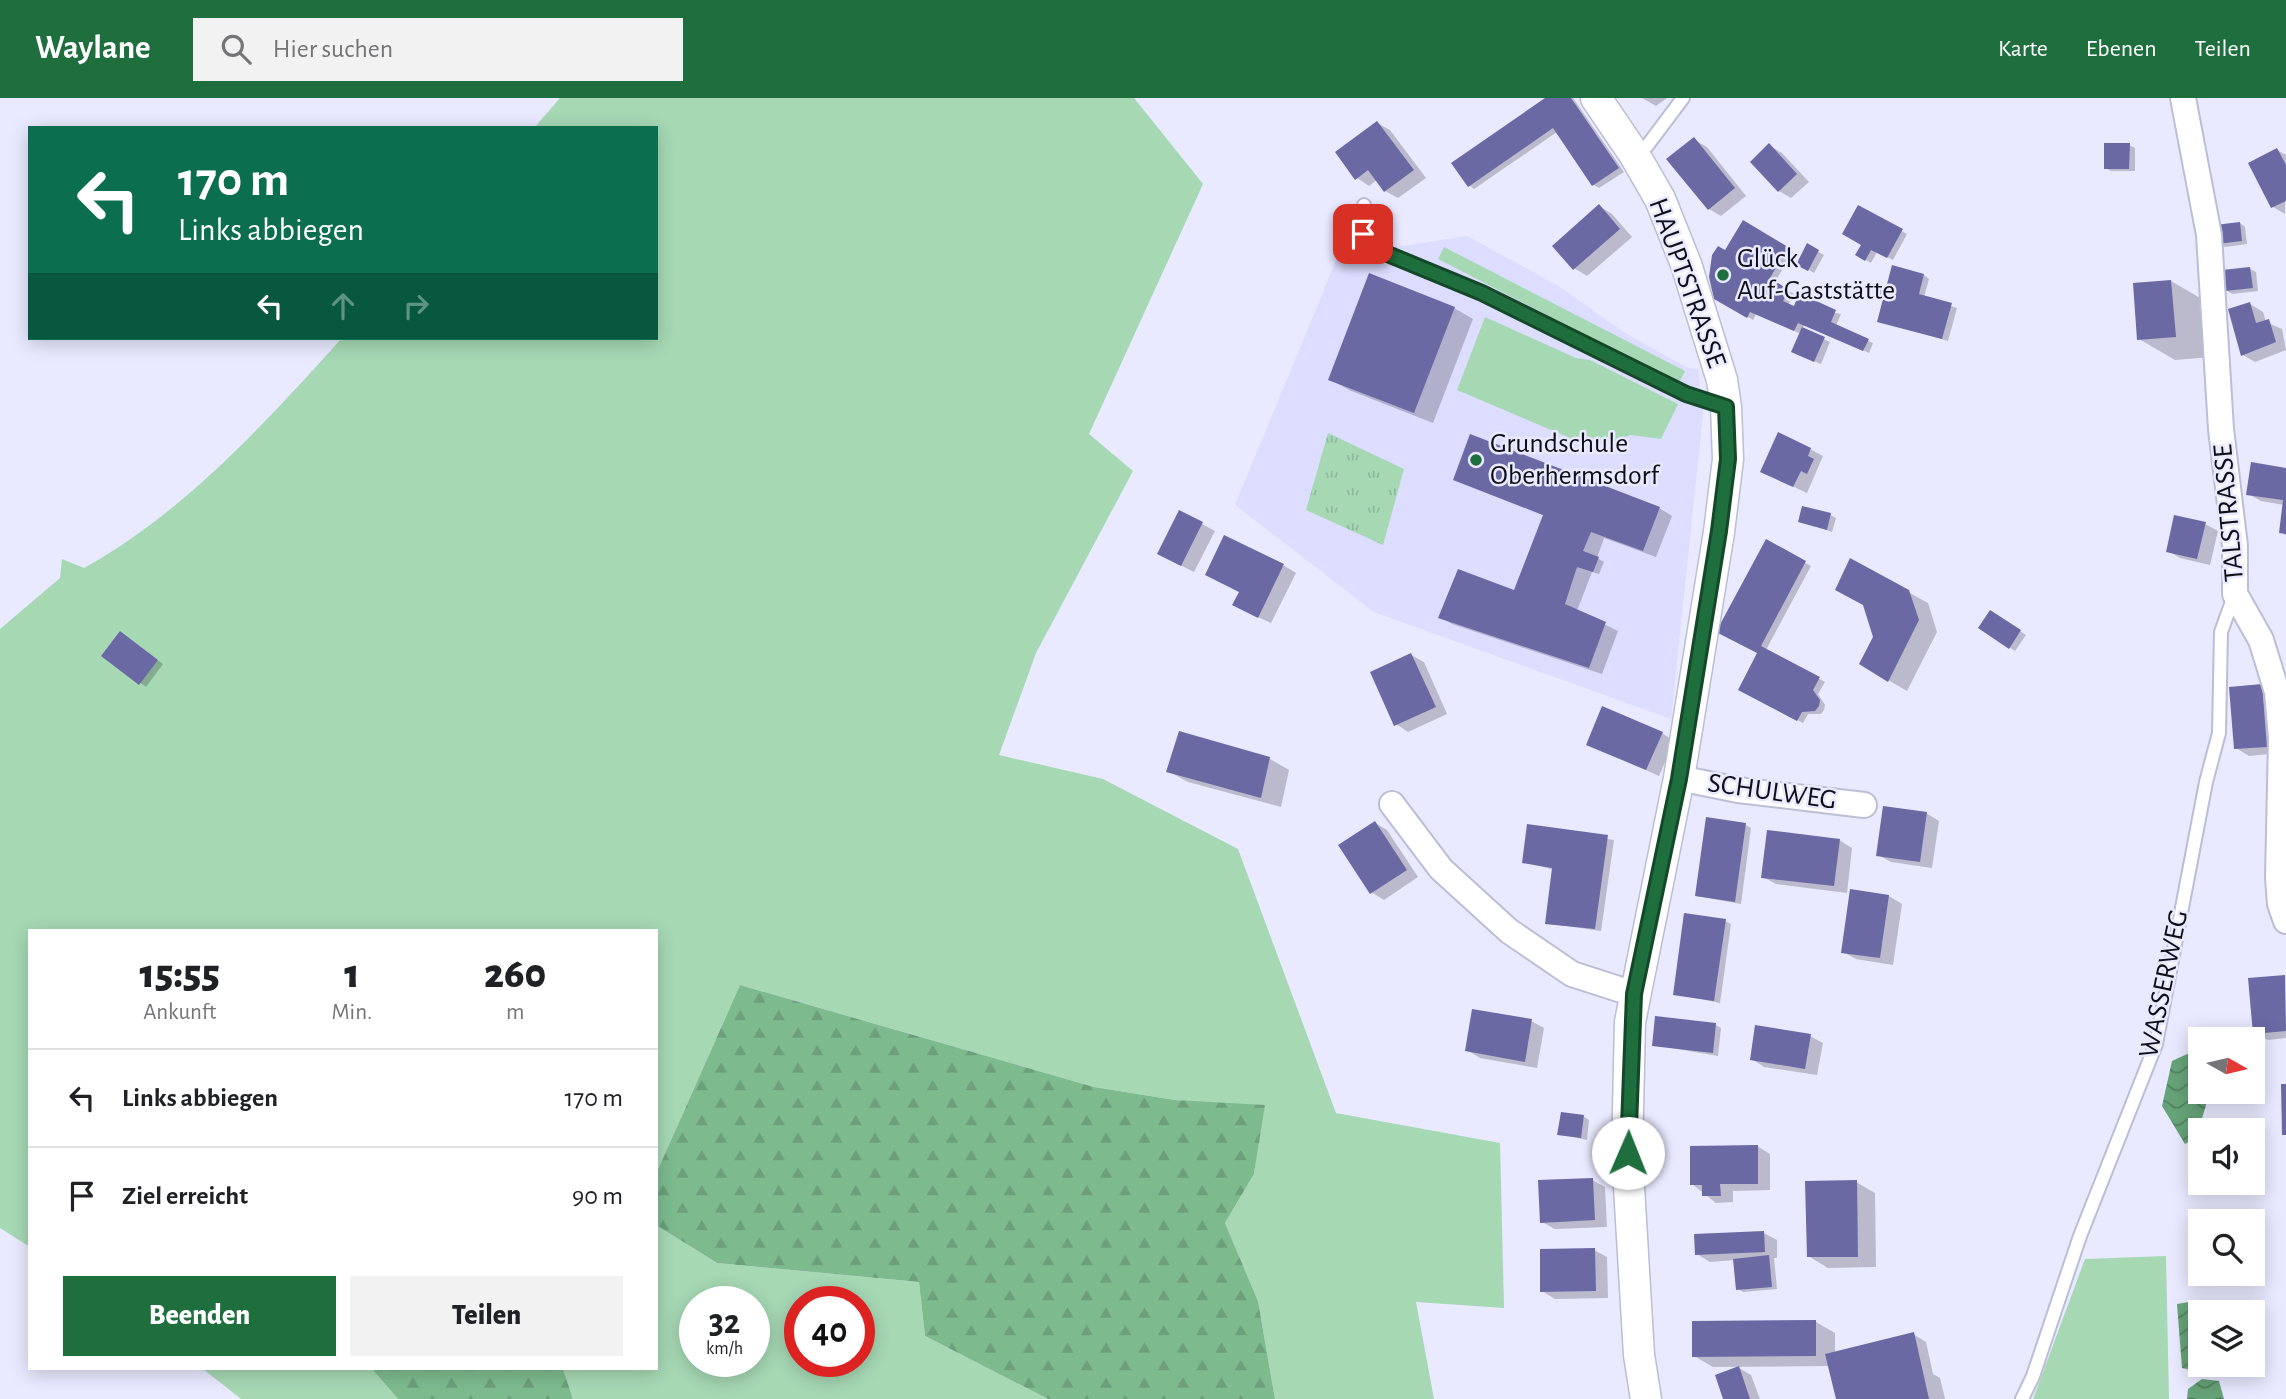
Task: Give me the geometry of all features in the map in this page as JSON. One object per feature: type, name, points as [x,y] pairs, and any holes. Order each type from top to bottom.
[{"type":"street","name":"HAUPTSTRASSE","points":[[1595,98],[1634,154],[1660,199],[1686,264],[1722,380],[1726,407],[1728,459],[1722,512],[1679,779],[1634,994],[1628,1153],[1639,1356],[1646,1399]]},
{"type":"street","name":"TALSTRASSE","points":[[2183,98],[2209,235],[2221,429],[2235,546],[2235,594],[2261,640],[2277,692],[2281,738],[2278,878],[2280,904],[2286,921]]},
{"type":"street","name":"SCHULWEG","points":[[1679,779],[1750,792],[1864,804]]},
{"type":"street","points":[[1391,804],[1441,869],[1509,931],[1572,974],[1634,994]]},
{"type":"lane","points":[[1634,154],[1647,146],[1683,98]]},
{"type":"lane","points":[[1364,205],[1363,234],[1373,248],[1482,293],[1686,394],[1726,407]]},
{"type":"lane","name":"WASSERWEG","points":[[2022,1399],[2033,1376],[2080,1236],[2156,1044],[2203,795],[2219,733],[2221,632],[2235,594]]},
{"type":"shaded area","name":"Grundschule Oberhermsdorf","points":[[1467,236],[1560,287],[1625,333],[1688,368],[1698,369],[1703,414],[1671,719],[1374,612],[1235,505],[1338,256]]},
{"type":"green space","points":[[560,98],[1134,98],[1203,184],[1089,434],[1133,471],[1036,653],[999,755],[1103,779],[1238,849],[1336,1113],[1500,1143],[1504,1308],[1416,1302],[1434,1399],[1275,1399],[1258,1301],[1225,1223],[1254,1174],[1264,1108],[1175,1100],[1094,1087],[740,985],[658,1170],[658,929],[28,929],[28,1246],[0,1228],[0,629],[60,578],[62,559],[84,568],[121,545],[190,493],[254,433],[340,340],[658,340],[658,126],[536,126]]},
{"type":"green space","points":[[1444,247],[1685,371],[1679,383],[1438,259]]},
{"type":"green space","points":[[1485,317],[1576,358],[1590,360],[1678,404],[1661,439],[1630,435],[1607,444],[1584,444],[1457,390]]},
{"type":"green space","points":[[1328,433],[1404,469],[1383,545],[1306,510]]},
{"type":"green space","points":[[740,985],[1094,1087],[1175,1100],[1265,1105],[1254,1174],[1225,1223],[1258,1301],[1275,1399],[1048,1399],[925,1336],[919,1282],[717,1263],[658,1226],[658,1170]]},
{"type":"green space","points":[[658,1226],[717,1263],[919,1282],[925,1336],[1048,1399],[573,1399],[563,1370],[658,1370]]},
{"type":"green space","points":[[2166,1256],[2169,1399],[2033,1399],[2085,1259]]},
{"type":"green space","points":[[204,1370],[373,1370],[398,1399],[241,1399]]},
{"type":"green space","points":[[373,1370],[563,1370],[573,1399],[398,1399]]},
{"type":"water","points":[[2188,1054],[2188,1104],[2206,1104],[2202,1118],[2188,1118],[2188,1142],[2185,1144],[2162,1106],[2172,1061]]},
{"type":"water","points":[[2188,1302],[2188,1369],[2182,1368],[2177,1304]]},
{"type":"water","points":[[2202,1379],[2219,1381],[2224,1399],[2187,1399],[2188,1389]]},
{"type":"building","points":[[1545,98],[1571,98],[1619,168],[1592,186],[1553,128],[1468,187],[1451,163]]},
{"type":"building","points":[[1377,121],[1414,170],[1384,192],[1368,170],[1355,180],[1335,152]]},
{"type":"building","points":[[1694,137],[1735,188],[1708,210],[1666,159]]},
{"type":"building","points":[[1769,143],[1797,174],[1778,192],[1750,162]]},
{"type":"building","points":[[2104,143],[2130,143],[2129,169],[2104,169]]},
{"type":"building","points":[[2277,148],[2286,165],[2286,201],[2271,208],[2248,163]]},
{"type":"building","points":[[1599,204],[1620,229],[1573,270],[1552,246]]},
{"type":"building","points":[[1858,205],[1903,229],[1887,258],[1871,250],[1865,261],[1855,255],[1861,245],[1842,234]]},
{"type":"building","points":[[1743,220],[1788,247],[1770,278],[1789,290],[1783,301],[1794,306],[1799,293],[1836,310],[1831,322],[1869,339],[1863,351],[1798,323],[1794,331],[1750,312],[1747,318],[1714,299],[1709,277],[1712,255],[1718,246],[1725,250]]},
{"type":"building","points":[[2240,222],[2242,241],[2217,244],[2215,225]]},
{"type":"building","points":[[1807,243],[1819,250],[1808,271],[1796,265]]},
{"type":"building","points":[[1892,265],[1924,274],[1919,294],[1952,303],[1942,339],[1877,322],[1883,299],[1874,297],[1878,285],[1886,288]]},
{"type":"building","points":[[2250,267],[2253,288],[2225,291],[2222,270]]},
{"type":"building","points":[[1369,273],[1455,307],[1414,413],[1328,380]]},
{"type":"building","points":[[2171,280],[2176,337],[2137,340],[2133,283]]},
{"type":"building","points":[[2250,302],[2256,323],[2269,319],[2276,342],[2241,356],[2228,309]]},
{"type":"building","points":[[1802,327],[1825,337],[1814,362],[1791,352]]},
{"type":"building","points":[[1778,432],[1811,448],[1808,456],[1814,459],[1807,474],[1801,471],[1793,487],[1760,472]]},
{"type":"building","points":[[1470,434],[1660,507],[1643,551],[1591,532],[1583,551],[1599,557],[1593,572],[1577,567],[1565,604],[1606,622],[1589,668],[1438,618],[1458,569],[1514,590],[1543,515],[1453,480]]},
{"type":"building","points":[[2251,462],[2286,468],[2286,534],[2279,533],[2283,500],[2246,495]]},
{"type":"building","points":[[1802,506],[1831,513],[1827,530],[1798,522]]},
{"type":"building","points":[[1179,510],[1203,522],[1181,566],[1157,554]]},
{"type":"building","points":[[2174,515],[2206,522],[2197,559],[2166,552]]},
{"type":"building","points":[[1224,535],[1284,564],[1258,618],[1232,605],[1239,592],[1205,575]]},
{"type":"building","points":[[1766,539],[1806,561],[1761,646],[1820,677],[1813,690],[1820,700],[1819,706],[1815,711],[1802,712],[1797,721],[1738,690],[1757,653],[1716,632]]},
{"type":"building","points":[[1850,558],[1909,590],[1919,620],[1888,682],[1859,664],[1873,637],[1863,605],[1835,590]]},
{"type":"building","points":[[1990,610],[2021,630],[2009,649],[1978,628]]},
{"type":"building","points":[[120,631],[158,660],[139,685],[101,656]]},
{"type":"building","points":[[1411,653],[1436,707],[1394,726],[1370,672]]},
{"type":"building","points":[[2262,684],[2267,747],[2234,749],[2229,687]]},
{"type":"building","points":[[1602,706],[1663,732],[1646,770],[1586,745]]},
{"type":"building","points":[[1179,731],[1270,757],[1261,798],[1166,772]]},
{"type":"building","points":[[1883,806],[1927,812],[1920,862],[1876,856]]},
{"type":"building","points":[[1706,817],[1746,823],[1735,902],[1695,896]]},
{"type":"building","points":[[1375,821],[1407,870],[1370,894],[1338,845]]},
{"type":"building","points":[[1527,824],[1608,835],[1595,929],[1545,924],[1552,868],[1522,863]]},
{"type":"building","points":[[1767,830],[1840,839],[1834,886],[1761,878]]},
{"type":"building","points":[[1850,889],[1889,895],[1880,958],[1841,953]]},
{"type":"building","points":[[1684,913],[1726,919],[1714,1001],[1673,995]]},
{"type":"building","points":[[2285,975],[2286,1031],[2265,1033],[2265,1027],[2252,1027],[2248,978]]},
{"type":"building","points":[[1472,1009],[1532,1019],[1525,1062],[1465,1051]]},
{"type":"building","points":[[1655,1016],[1716,1023],[1713,1053],[1652,1046]]},
{"type":"building","points":[[1755,1025],[1811,1034],[1805,1069],[1750,1060]]},
{"type":"building","points":[[2281,1084],[2286,1084],[2286,1135],[2282,1135]]},
{"type":"building","points":[[1561,1112],[1584,1115],[1581,1138],[1557,1135]]},
{"type":"building","points":[[1758,1145],[1758,1184],[1720,1184],[1721,1196],[1702,1196],[1702,1185],[1690,1185],[1690,1146]]},
{"type":"building","points":[[1593,1178],[1595,1220],[1540,1223],[1538,1180]]},
{"type":"building","points":[[1857,1180],[1858,1257],[1807,1257],[1805,1181]]},
{"type":"building","points":[[1764,1231],[1765,1252],[1695,1255],[1694,1234]]},
{"type":"building","points":[[1595,1248],[1596,1291],[1540,1292],[1540,1249]]},
{"type":"building","points":[[1769,1255],[1772,1287],[1736,1290],[1733,1259]]},
{"type":"building","points":[[1816,1320],[1816,1356],[1692,1357],[1692,1321]]},
{"type":"building","points":[[1914,1332],[1929,1399],[1836,1399],[1825,1354]]},
{"type":"building","points":[[1739,1366],[1750,1399],[1723,1399],[1715,1375]]},
{"type":"place","name":"Glück Auf-Gaststätte","points":[[1723,275]]},
{"type":"place","name":"Grundschule Oberhermsdorf","points":[[1476,460]]},
{"type":"route","points":[[1363,234],[1373,248],[1482,293],[1686,394],[1726,407],[1728,459],[1719,531],[1679,779],[1630,1022],[1628,1153]]}]
